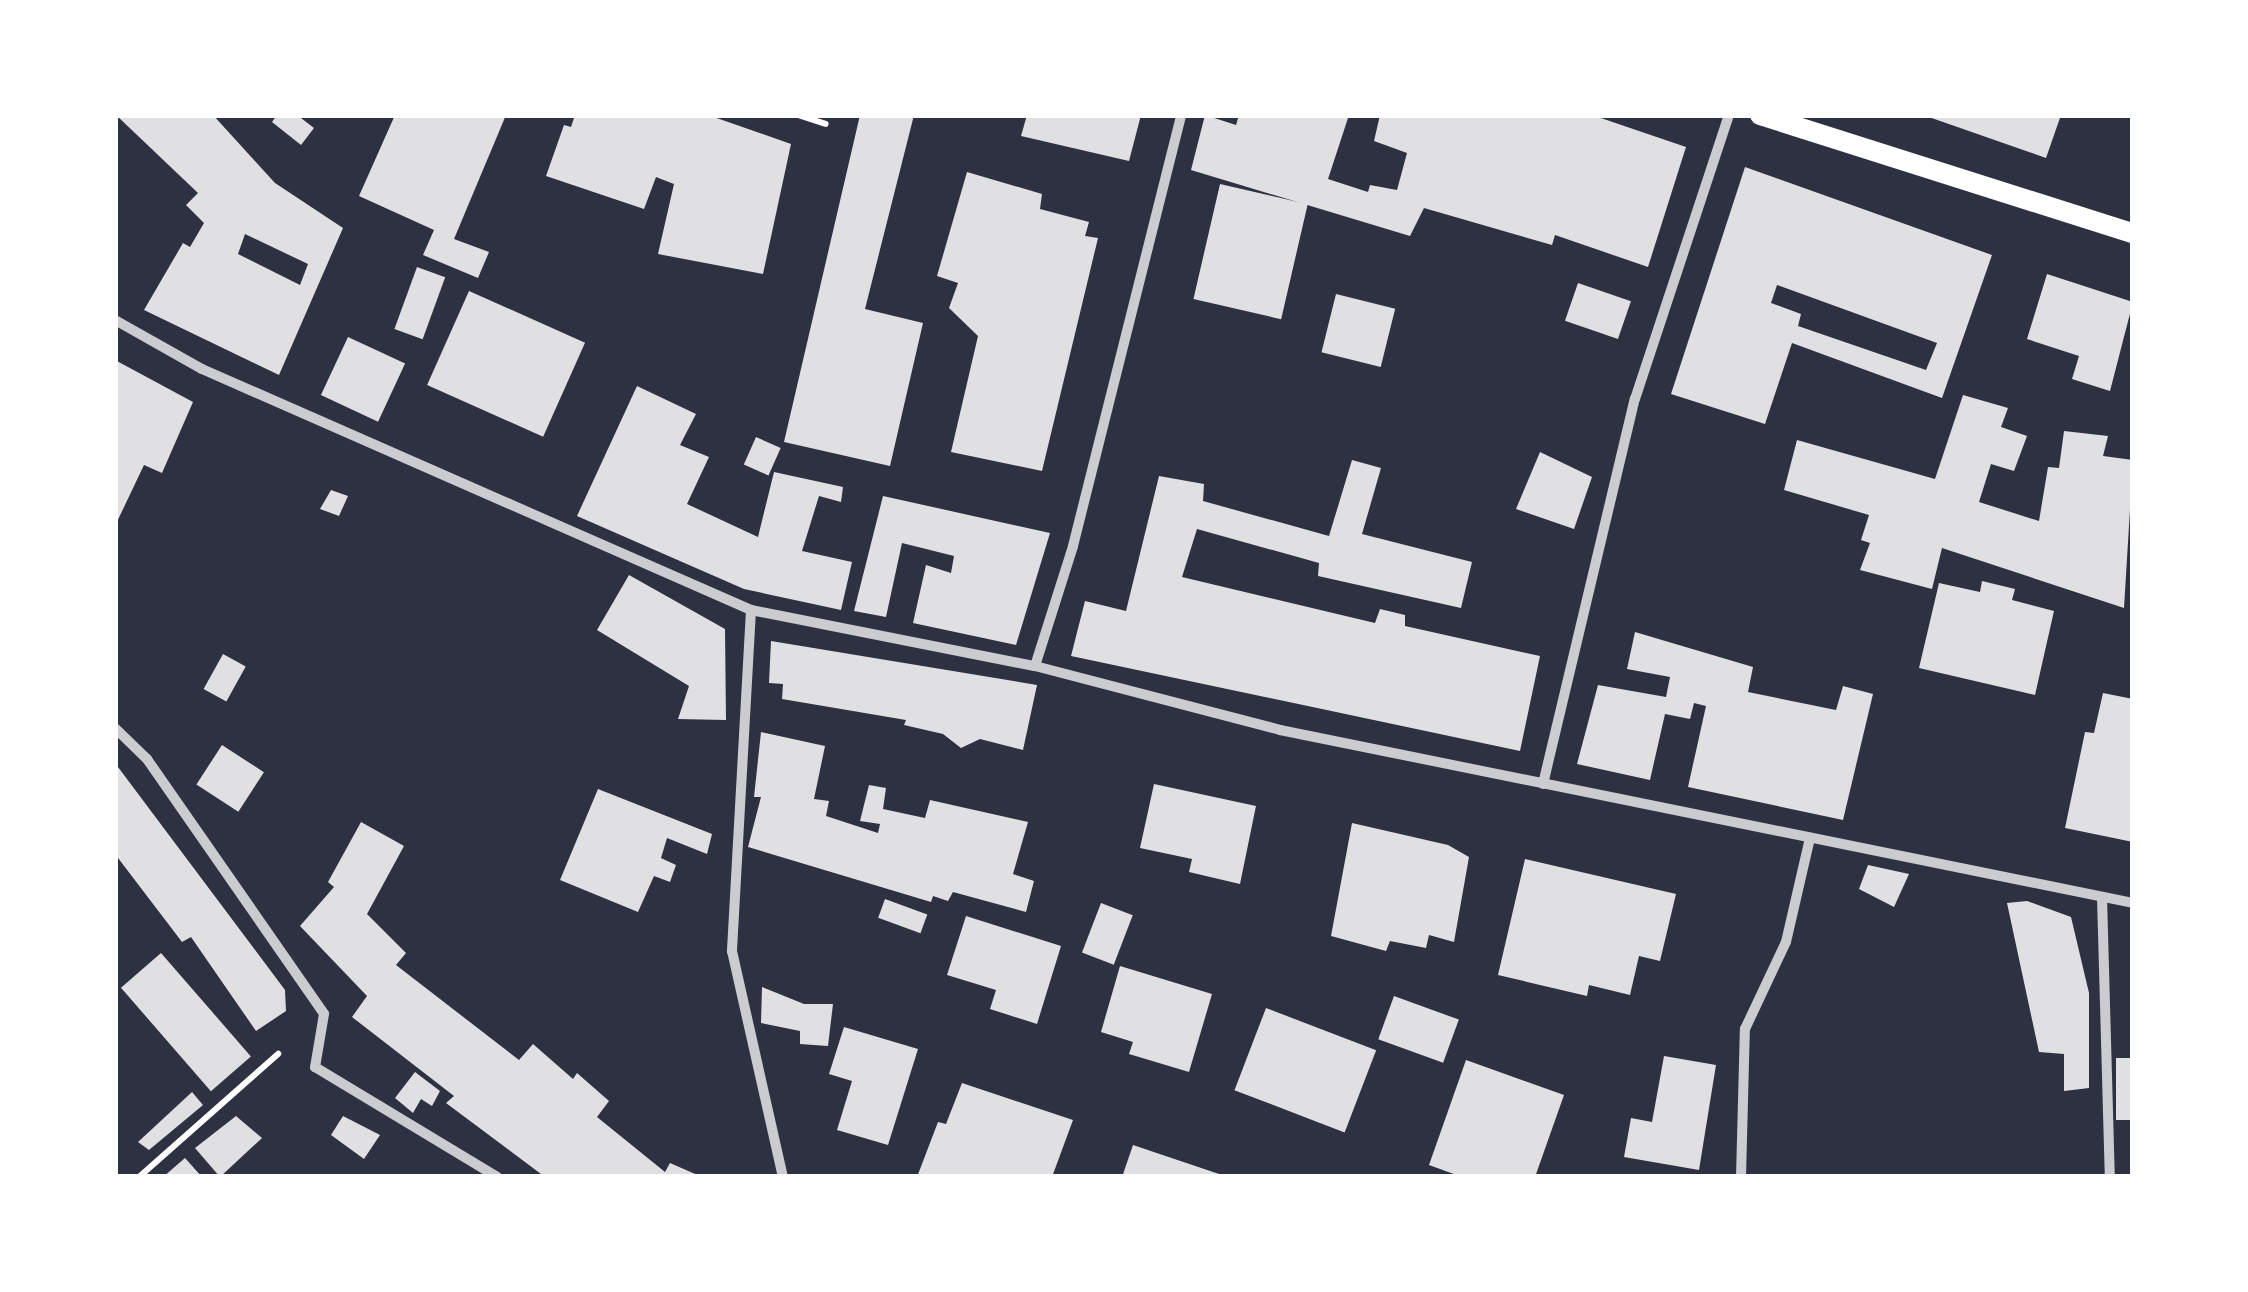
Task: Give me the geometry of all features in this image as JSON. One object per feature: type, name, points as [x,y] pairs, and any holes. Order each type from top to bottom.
[{"type":"main road","points":[[1760,115],[2133,233]]},
{"type":"street","points":[[1035,666],[1072,546],[1180,115]]},
{"type":"street","points":[[1543,784],[1635,399],[1729,115]]},
{"type":"street","points":[[115,320],[202,369],[751,610],[1035,666],[1280,730],[2133,903]]},
{"type":"street","points":[[751,610],[732,951],[783,1177]]},
{"type":"street","points":[[115,728],[147,759],[324,1014],[315,1067],[497,1177]]},
{"type":"street","points":[[1741,1177],[1745,1029],[1786,942],[1810,838]]},
{"type":"street","points":[[2102,897],[2110,1177]]},
{"type":"path","points":[[798,115],[826,124]]},
{"type":"path","points":[[139,1177],[324,1014]]},
{"type":"building","points":[[116,115],[213,115],[275,183],[343,228],[279,375],[144,310],[183,243],[190,247],[204,223],[186,205],[198,193]],"holes":[[[245,234],[308,264],[300,285],[238,254]]]},
{"type":"building","points":[[277,115],[297,115],[314,128],[301,145],[272,122]]},
{"type":"building","points":[[395,115],[506,115],[454,239],[489,252],[478,278],[423,255],[434,230],[359,196]]},
{"type":"building","points":[[575,115],[708,115],[791,144],[763,274],[658,254],[674,184],[656,177],[644,209],[546,176],[564,125],[571,127]]},
{"type":"building","points":[[860,115],[914,115],[865,309],[923,323],[890,466],[784,442]]},
{"type":"building","points":[[1027,115],[1141,115],[1129,161],[1021,136]]},
{"type":"building","points":[[1205,115],[1236,125],[1239,115],[1349,115],[1328,179],[1368,192],[1370,185],[1397,190],[1407,153],[1374,141],[1380,115],[1592,115],[1686,147],[1648,267],[1555,235],[1552,245],[1424,208],[1410,236],[1191,170]]},
{"type":"building","points":[[1923,115],[2061,115],[2046,158]]},
{"type":"building","points":[[1745,167],[1992,255],[1942,398],[1792,343],[1765,424],[1671,394]],"holes":[[[1777,285],[1937,343],[1926,370],[1798,326],[1801,314],[1771,303]]]},
{"type":"building","points":[[967,172],[1042,194],[1040,209],[1089,222],[1085,236],[1098,238],[1042,471],[951,452],[978,336],[949,308],[958,283],[937,276]]},
{"type":"building","points":[[1220,184],[1308,204],[1281,319],[1193,299]]},
{"type":"building","points":[[417,267],[445,277],[423,339],[394,329]]},
{"type":"building","points":[[2047,274],[2133,302],[2110,391],[2072,379],[2079,356],[2027,339]]},
{"type":"building","points":[[1578,283],[1631,301],[1618,339],[1565,321]]},
{"type":"building","points":[[469,291],[585,343],[543,437],[427,385]]},
{"type":"building","points":[[1336,294],[1395,309],[1381,367],[1321,352]]},
{"type":"building","points":[[348,337],[405,364],[378,422],[321,395]]},
{"type":"building","points":[[115,360],[193,402],[162,473],[144,465],[115,526]]},
{"type":"building","points":[[637,386],[696,414],[680,445],[709,457],[687,504],[758,537],[774,472],[843,487],[841,502],[819,496],[802,551],[852,562],[841,610],[744,589],[577,516]]},
{"type":"building","points":[[1963,395],[2008,408],[2001,427],[2027,436],[2014,471],[1991,464],[1979,502],[2039,521],[2048,467],[2059,468],[2064,431],[2108,436],[2103,456],[2133,460],[2124,608],[1942,548],[1932,589],[1860,570],[1870,543],[1861,540],[1869,515],[1784,490],[1797,440],[1935,479]]},
{"type":"building","points":[[756,437],[781,448],[768,475],[744,464]]},
{"type":"building","points":[[1540,452],[1592,477],[1574,529],[1516,509]]},
{"type":"building","points":[[1352,460],[1381,468],[1362,534],[1472,562],[1461,608],[1318,576],[1319,563],[1197,529],[1182,577],[1375,623],[1380,609],[1405,615],[1405,626],[1540,656],[1520,751],[1071,656],[1085,601],[1126,611],[1159,476],[1204,484],[1203,501],[1329,536]]},
{"type":"building","points":[[331,490],[348,496],[339,516],[320,509]]},
{"type":"building","points":[[883,496],[1050,533],[1016,645],[913,623],[926,565],[951,573],[954,556],[902,543],[886,617],[854,611]]},
{"type":"building","points":[[629,575],[725,629],[726,720],[678,719],[689,686],[597,630]]},
{"type":"building","points":[[1982,581],[2015,589],[2012,600],[2054,611],[2035,695],[1919,668],[1939,583],[1980,592]]},
{"type":"building","points":[[1635,632],[1753,667],[1748,692],[1836,710],[1843,686],[1873,694],[1843,820],[1688,787],[1706,706],[1694,703],[1690,719],[1665,714],[1650,780],[1577,764],[1598,685],[1666,697],[1670,677],[1627,669]]},
{"type":"building","points":[[771,641],[1037,685],[1023,750],[980,739],[961,748],[943,734],[904,725],[906,720],[782,699],[783,684],[769,683]]},
{"type":"building","points":[[223,654],[246,667],[226,702],[204,689]]},
{"type":"building","points":[[2103,693],[2133,699],[2133,842],[2065,828],[2085,732],[2094,733]]},
{"type":"building","points":[[761,732],[825,746],[814,799],[829,801],[826,816],[878,833],[880,824],[860,821],[869,785],[886,788],[883,809],[925,818],[930,800],[1028,822],[1013,874],[1034,881],[1026,912],[953,892],[948,901],[933,896],[931,902],[748,847],[761,797],[754,797]]},
{"type":"building","points":[[222,745],[264,772],[238,812],[196,784]]},
{"type":"building","points":[[115,763],[285,990],[286,1011],[256,1031],[191,937],[182,942],[115,854]]},
{"type":"building","points":[[1154,784],[1256,806],[1240,884],[1189,872],[1192,859],[1140,848]]},
{"type":"building","points":[[598,789],[712,834],[707,854],[667,838],[661,858],[676,865],[670,882],[654,876],[638,912],[560,880]]},
{"type":"building","points":[[361,822],[404,846],[367,914],[406,953],[396,965],[519,1060],[533,1044],[573,1079],[577,1073],[609,1101],[597,1117],[665,1172],[670,1163],[702,1177],[545,1177],[446,1103],[454,1096],[352,1017],[367,996],[300,926],[334,887],[328,882]]},
{"type":"building","points":[[1352,823],[1448,845],[1469,857],[1454,942],[1429,935],[1426,948],[1390,941],[1386,951],[1331,936]]},
{"type":"building","points":[[1525,859],[1676,894],[1660,961],[1639,956],[1630,995],[1589,985],[1587,996],[1498,975]]},
{"type":"building","points":[[1868,865],[1909,874],[1894,907],[1859,889]]},
{"type":"building","points":[[885,899],[927,914],[920,933],[878,918]]},
{"type":"building","points":[[2027,901],[2071,917],[2089,993],[2089,1088],[2064,1091],[2064,1054],[2039,1052],[2007,903]]},
{"type":"building","points":[[1101,903],[1133,915],[1114,965],[1082,952]]},
{"type":"building","points":[[966,916],[1061,946],[1037,1024],[990,1009],[996,990],[947,975]]},
{"type":"building","points":[[161,953],[251,1056],[211,1091],[121,988]]},
{"type":"building","points":[[1120,966],[1212,994],[1189,1072],[1129,1054],[1133,1042],[1101,1032]]},
{"type":"building","points":[[762,987],[804,1004],[833,1004],[828,1046],[800,1044],[800,1031],[761,1023]]},
{"type":"building","points":[[1394,996],[1459,1020],[1443,1063],[1378,1039]]},
{"type":"building","points":[[1266,1008],[1376,1050],[1345,1132],[1234,1090]]},
{"type":"building","points":[[844,1027],[918,1049],[888,1145],[837,1130],[852,1081],[829,1074]]},
{"type":"building","points":[[1664,1056],[1716,1065],[1699,1170],[1624,1157],[1631,1118],[1652,1122]]},
{"type":"building","points":[[2116,1058],[2133,1058],[2133,1120],[2116,1120]]},
{"type":"building","points":[[1466,1060],[1564,1095],[1535,1177],[1462,1177],[1429,1165]]},
{"type":"building","points":[[415,1072],[440,1091],[432,1106],[421,1099],[413,1113],[395,1098]]},
{"type":"building","points":[[962,1083],[1073,1120],[1052,1177],[917,1177],[938,1122],[946,1124]]},
{"type":"building","points":[[192,1092],[203,1105],[149,1150],[138,1142]]},
{"type":"building","points":[[236,1116],[262,1138],[220,1177],[195,1148]]},
{"type":"building","points":[[343,1116],[380,1135],[364,1159],[331,1135]]},
{"type":"building","points":[[1133,1145],[1225,1176],[1225,1177],[1122,1177]]},
{"type":"building","points":[[185,1158],[202,1177],[163,1177]]}]
